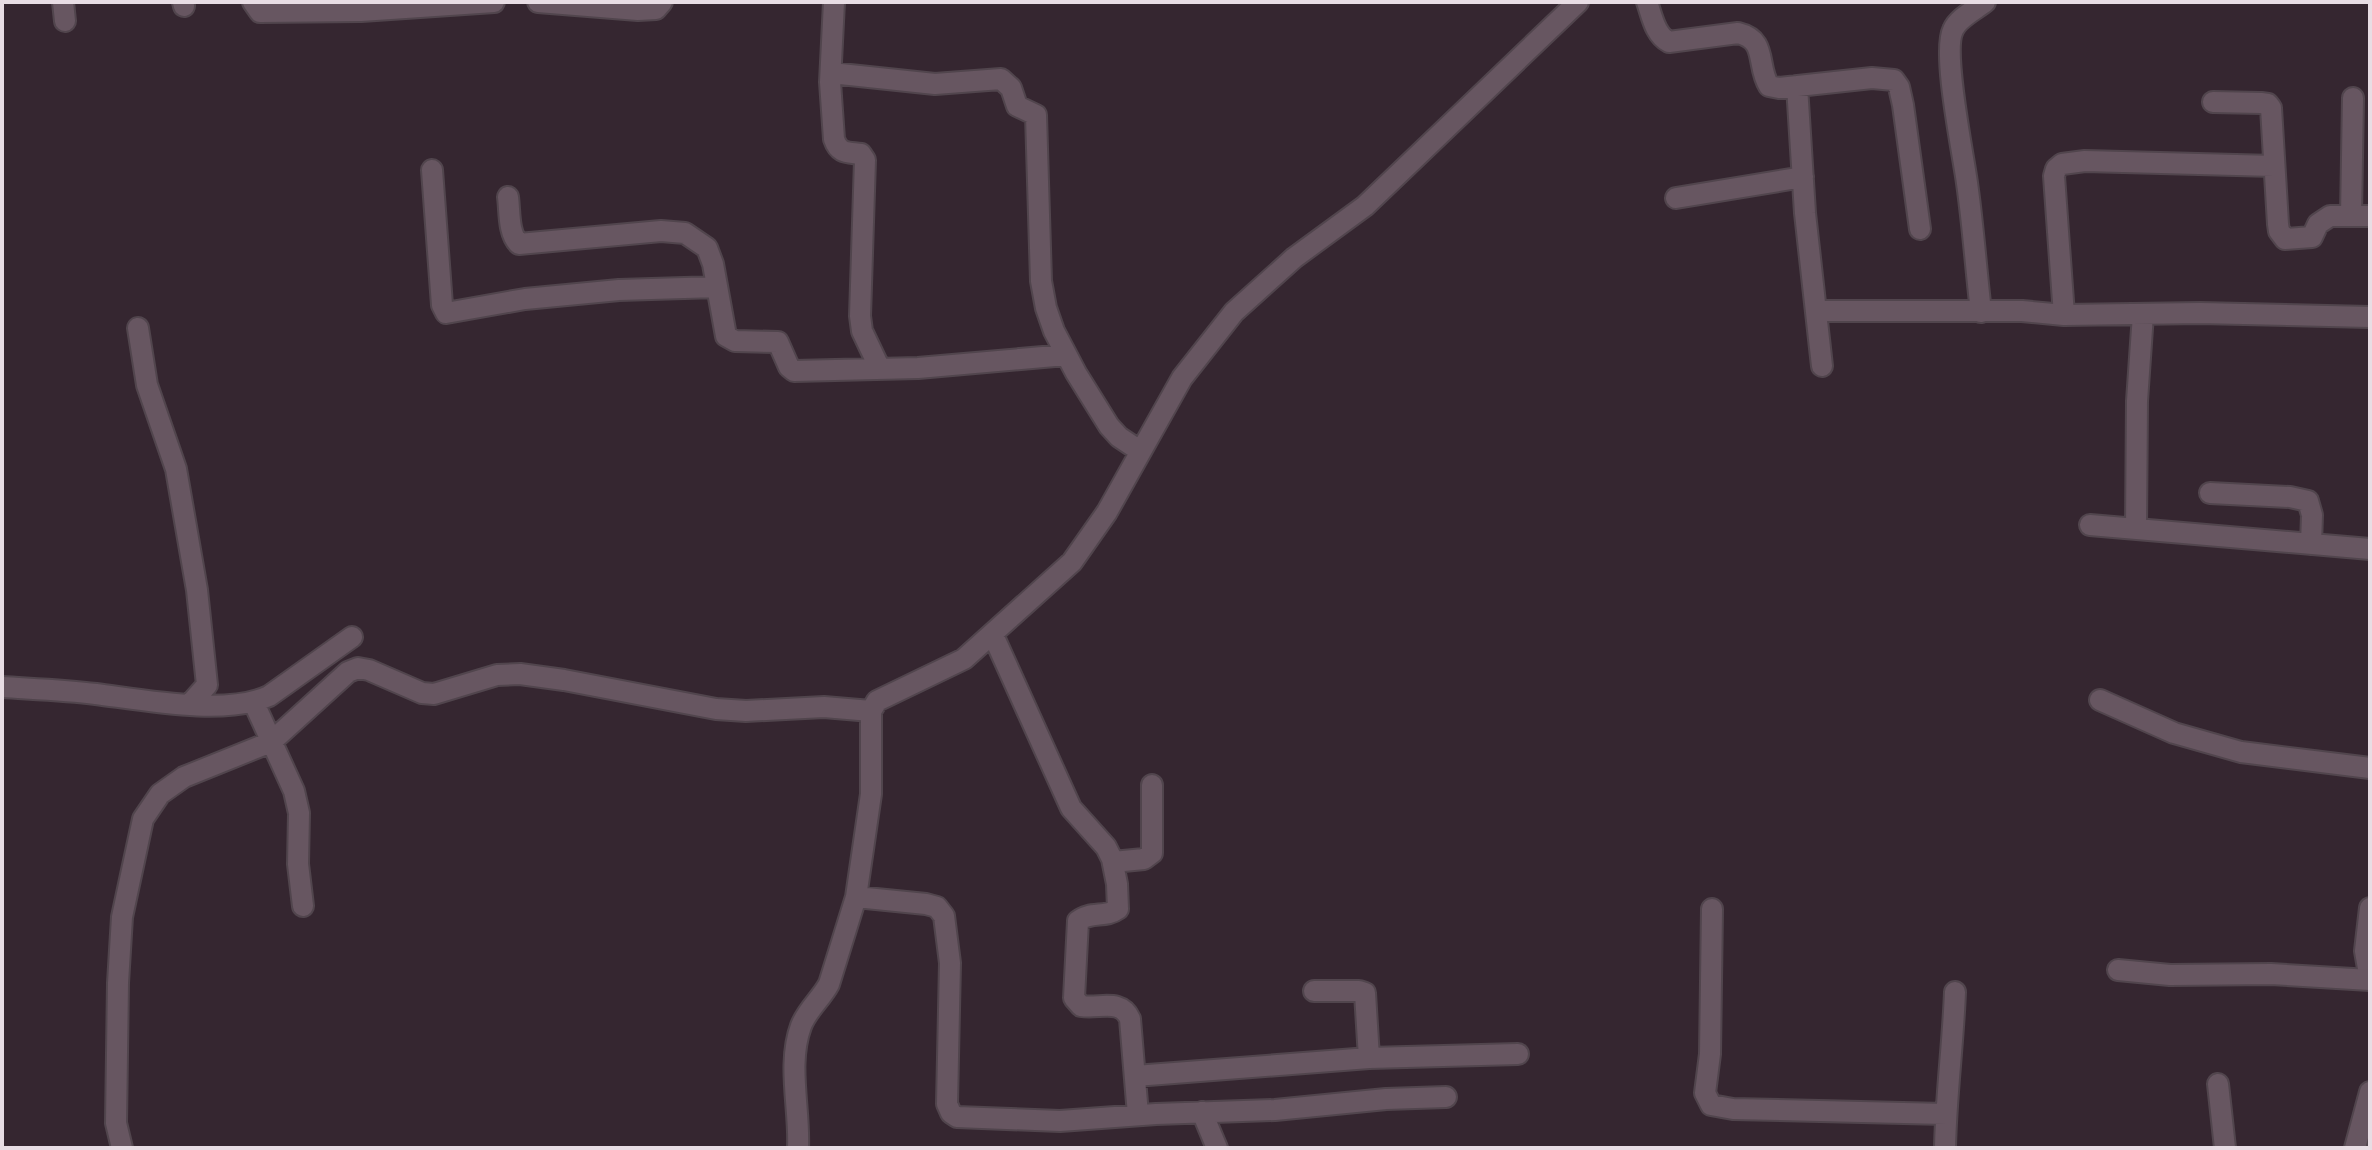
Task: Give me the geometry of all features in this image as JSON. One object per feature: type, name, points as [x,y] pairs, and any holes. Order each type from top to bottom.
[{"type":"street","points":[[253,2],[260,12],[361,11],[494,2]]},
{"type":"street","points":[[538,2],[638,10],[656,9],[662,2]]},
{"type":"street","points":[[834,2],[831,73],[834,139],[842,152],[861,154],[865,160],[860,316],[862,331],[880,369]]},
{"type":"street","points":[[798,1148],[795,1057],[805,1017],[829,984],[856,897],[871,794],[871,711],[877,701],[964,659],[1072,562],[1107,512],[1182,378],[1234,312],[1294,258],[1365,206],[1578,2]]},
{"type":"street","points":[[1647,2],[1662,39],[1669,42],[1738,33],[1749,36],[1756,43],[1763,77],[1769,86],[1872,78],[1894,80],[1903,105],[1920,229]]},
{"type":"street","points":[[1981,312],[1950,47],[1951,32],[1958,22],[1985,2]]},
{"type":"street","points":[[831,73],[935,84],[994,79],[1008,82],[1017,106],[1036,115],[1041,281],[1046,308],[1066,355],[1109,426],[1140,451]]},
{"type":"street","points":[[1797,86],[1822,366]]},
{"type":"street","points":[[2213,102],[2268,104],[2272,116],[2278,224],[2285,239],[2312,237],[2318,224],[2330,216],[2361,216],[2353,98]]},
{"type":"street","points":[[2064,315],[2054,176],[2062,164],[2085,161],[2274,166]]},
{"type":"street","points":[[432,170],[442,305],[446,313],[525,299],[619,290],[717,287]]},
{"type":"street","points":[[1676,198],[1803,177]]},
{"type":"street","points":[[508,197],[512,230],[519,244],[661,231],[685,233],[707,248],[713,264],[723,330],[730,340],[778,342],[789,367],[794,371],[918,368],[1066,355]]},
{"type":"street","points":[[1816,311],[2370,317]]},
{"type":"street","points":[[2136,528],[2137,401],[2143,314]]},
{"type":"street","points":[[138,328],[147,385],[176,469],[197,590],[207,685],[191,703]]},
{"type":"street","points":[[2210,493],[2290,497],[2308,501],[2312,515],[2311,544]]},
{"type":"street","points":[[2090,525],[2370,549]]},
{"type":"street","points":[[993,635],[1071,808],[1106,847],[1113,862],[1118,909],[1108,914],[1088,915],[1078,921],[1074,998],[1081,1006],[1118,1005],[1127,1012],[1138,1115]]},
{"type":"street","points":[[2,687],[191,703],[254,703],[269,696],[352,637]]},
{"type":"street","points":[[122,1148],[116,1123],[122,917],[135,843],[143,819],[151,803],[184,777],[271,742],[340,678],[358,668],[422,693],[434,694],[482,678],[520,674],[716,709],[746,711],[824,707],[871,711]]},
{"type":"street","points":[[2100,700],[2174,733],[2241,752],[2370,768]]},
{"type":"street","points":[[254,703],[288,774],[299,813],[298,864],[303,906]]},
{"type":"street","points":[[1113,862],[1144,859],[1152,853],[1152,785]]},
{"type":"street","points":[[856,897],[926,904],[937,907],[944,916],[950,963],[947,1104],[951,1113],[965,1119],[1060,1121],[1446,1097]]},
{"type":"street","points":[[2118,970],[2170,975],[2271,974],[2370,980],[2365,951],[2370,908]]},
{"type":"street","points":[[1712,909],[1710,1054],[1705,1093],[1711,1105],[1733,1109],[1945,1114]]},
{"type":"street","points":[[1314,991],[1365,993],[1369,1058]]},
{"type":"street","points":[[1945,1148],[1955,992]]},
{"type":"street","points":[[1135,1076],[1369,1058],[1518,1054]]},
{"type":"street","points":[[2218,1084],[2225,1148]]},
{"type":"street","points":[[2355,1148],[2370,1092]]},
{"type":"street","points":[[1202,1112],[1217,1148]]}]
